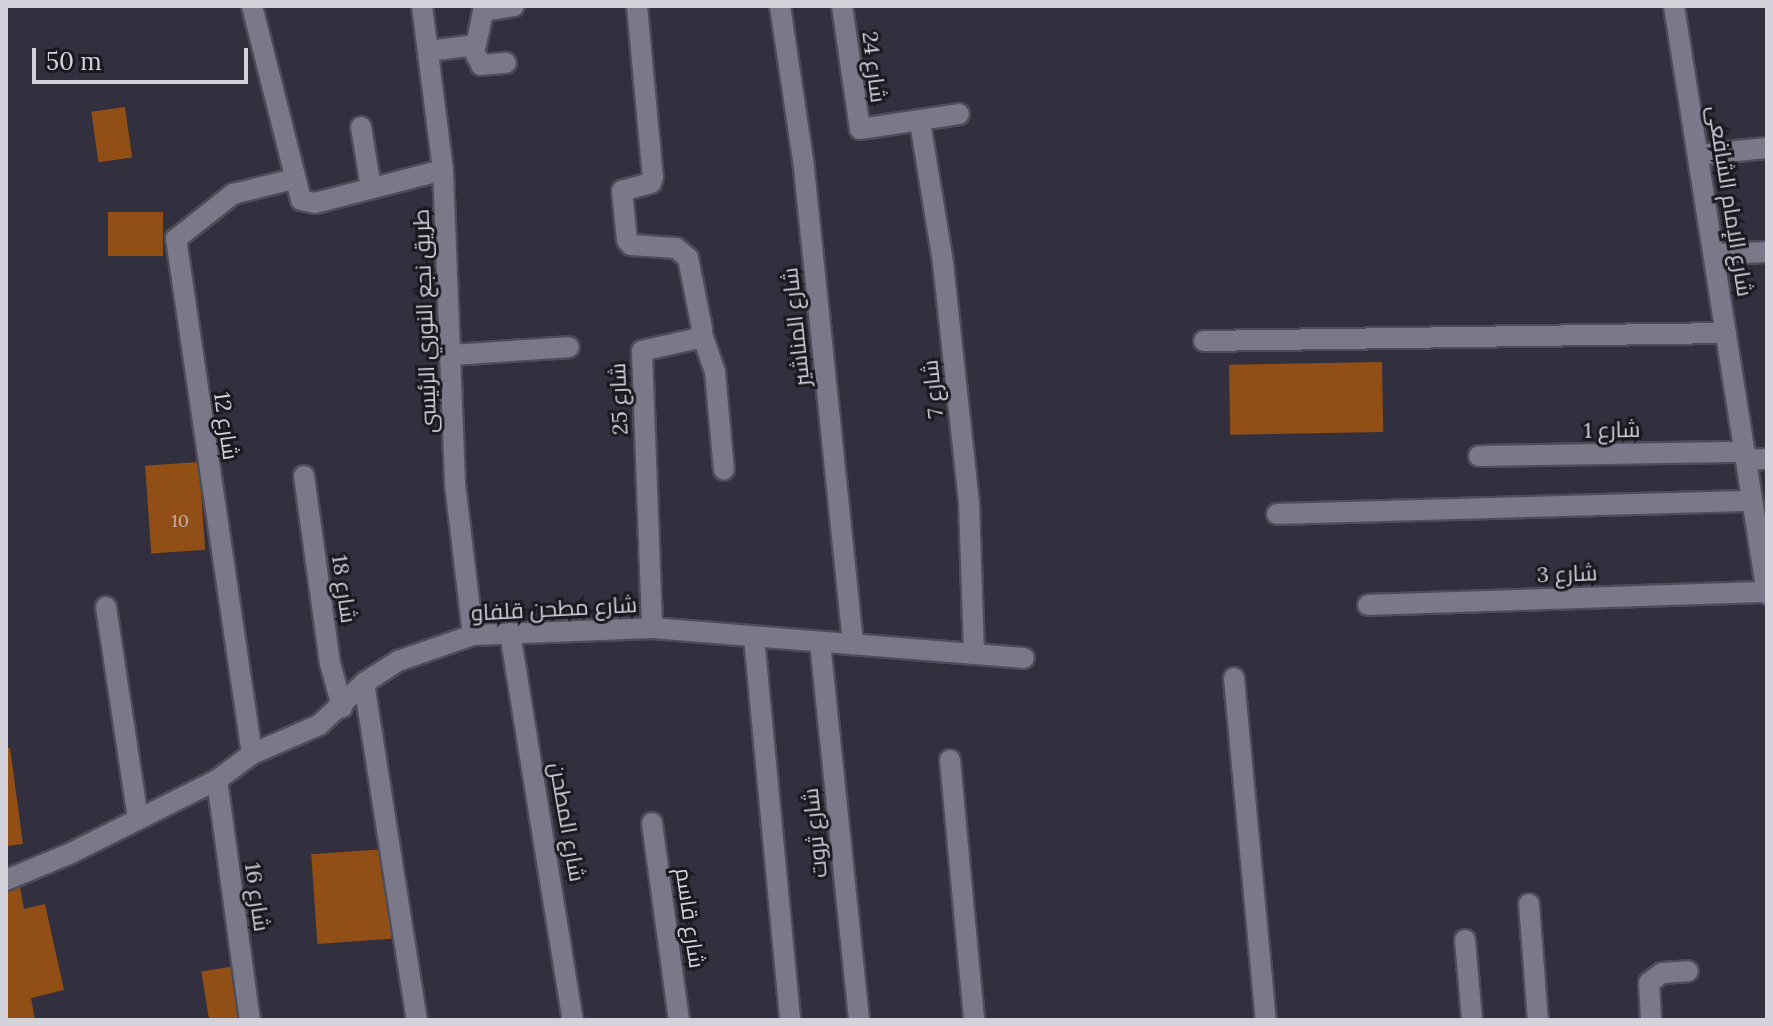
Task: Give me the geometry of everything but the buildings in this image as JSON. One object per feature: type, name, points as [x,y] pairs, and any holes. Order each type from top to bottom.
[{"type":"street","points":[[252,6],[297,195],[308,204],[443,170]]},
{"type":"street","name":"طريق نجع النوري الرئيسى","points":[[422,6],[443,170],[455,484],[473,635]]},
{"type":"street","points":[[429,51],[472,47],[478,42],[483,11],[514,6]]},
{"type":"street","points":[[637,6],[653,177],[651,183],[622,191],[627,240],[631,245],[676,248],[688,258],[695,272],[702,334],[715,372],[724,470]]},
{"type":"street","name":"شارع المناشير","points":[[780,6],[802,148],[853,644]]},
{"type":"street","name":"شارع 24","points":[[842,6],[860,129],[959,114]]},
{"type":"street","name":"شارع الإمام الشافعى","points":[[1674,6],[1726,333],[1753,457],[1752,501],[1764,555],[1767,593]]},
{"type":"street","points":[[472,47],[481,65],[506,63]]},
{"type":"street","name":"شارع 7","points":[[920,122],[943,263],[969,502],[974,654]]},
{"type":"street","points":[[361,127],[371,188]]},
{"type":"street","points":[[1698,155],[1767,148]]},
{"type":"street","name":"شارع 12","points":[[252,754],[176,239],[233,194],[293,179]]},
{"type":"street","points":[[1714,254],[1767,252]]},
{"type":"street","points":[[1204,341],[1726,333]]},
{"type":"street","name":"شارع 25","points":[[652,628],[642,351],[702,334]]},
{"type":"street","points":[[450,355],[569,347]]},
{"type":"street","name":"شارع 1","points":[[1479,456],[1753,457]]},
{"type":"street","name":"شارع 18","points":[[304,476],[330,663],[342,707]]},
{"type":"street","points":[[1277,514],[1752,501]]},
{"type":"street","name":"شارع 3","points":[[1368,605],[1767,593]]},
{"type":"street","points":[[106,607],[138,819]]},
{"type":"street","name":"شارع مطحن قلفاو","points":[[6,880],[217,780],[252,754],[319,725],[342,707],[364,683],[422,650],[473,635],[652,628],[1024,658]]},
{"type":"street","name":"شارع المطحن","points":[[510,633],[573,1020]]},
{"type":"street","points":[[754,637],[790,1020]]},
{"type":"street","name":"شارع ثروت","points":[[820,642],[859,1020]]},
{"type":"street","points":[[1234,678],[1266,1020]]},
{"type":"street","points":[[364,683],[417,1020]]},
{"type":"street","points":[[950,760],[974,1020]]},
{"type":"street","name":"شارع 16","points":[[217,780],[250,1020]]},
{"type":"street","name":"شارع قاسم","points":[[652,823],[679,1020]]},
{"type":"street","points":[[1529,904],[1538,1020]]},
{"type":"street","points":[[1465,940],[1472,1020]]},
{"type":"street","points":[[1651,1020],[1649,983],[1662,973],[1688,971]]}]
